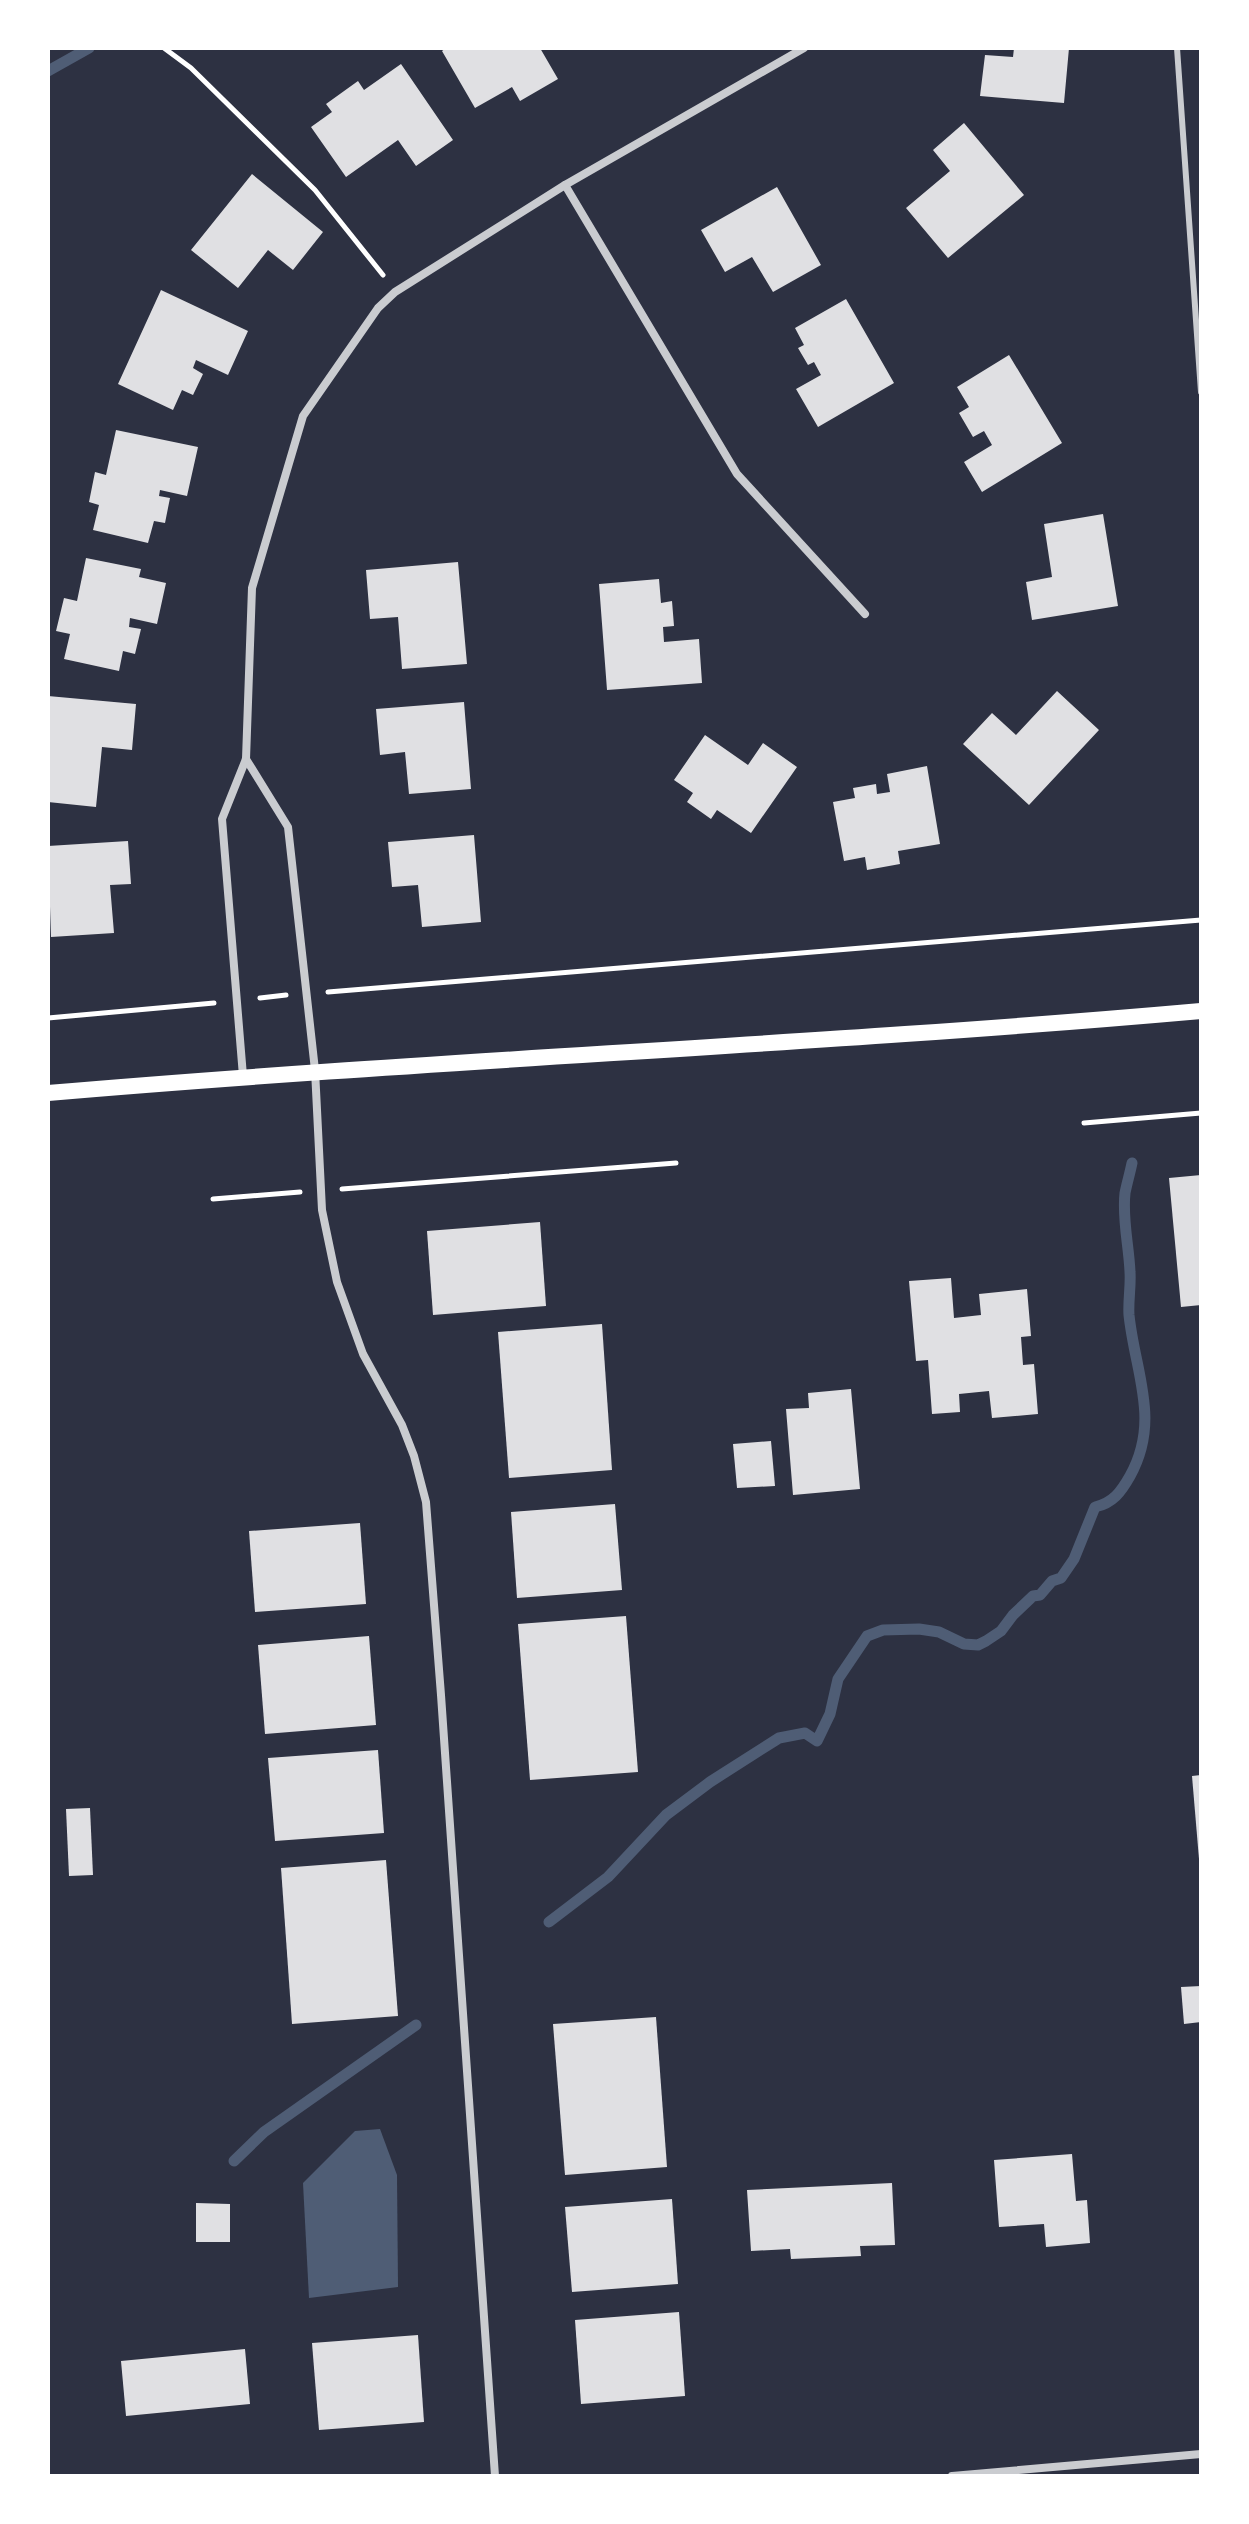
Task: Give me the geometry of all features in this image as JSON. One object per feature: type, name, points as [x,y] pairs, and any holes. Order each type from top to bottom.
[{"type":"main road","points":[[48,1093],[315,1070],[1029,1026],[1201,1011]]},
{"type":"street","points":[[243,1076],[222,819],[246,759],[252,588],[303,416],[378,308],[395,292],[565,185],[804,48]]},
{"type":"street","points":[[565,185],[737,474],[865,614]]},
{"type":"street","points":[[246,759],[288,827],[315,1070],[322,1210],[337,1282],[363,1354],[402,1425],[426,1502],[495,2476]]},
{"type":"street","points":[[952,2476],[1201,2454]]},
{"type":"lane","points":[[1177,48],[1201,392]]},
{"type":"path","points":[[164,48],[191,68],[315,190],[395,292]]},
{"type":"path","points":[[48,1018],[307,993],[1201,920]]},
{"type":"path","points":[[1084,1123],[1201,1113]]},
{"type":"path","points":[[213,1199],[676,1163]]},
{"type":"water","points":[[380,2129],[397,2175],[398,2287],[309,2298],[303,2183],[355,2131]]},
{"type":"building","points":[[446,48],[540,48],[558,79],[520,101],[512,87],[475,108],[442,51]]},
{"type":"building","points":[[1014,48],[1069,48],[1064,103],[980,96],[985,55],[1013,57]]},
{"type":"building","points":[[401,64],[453,140],[416,166],[398,140],[346,177],[311,127],[332,112],[326,104],[358,81],[364,90]]},
{"type":"building","points":[[964,123],[1024,195],[948,258],[906,208],[950,171],[933,150]]},
{"type":"building","points":[[252,174],[323,232],[293,270],[268,250],[238,288],[191,250]]},
{"type":"building","points":[[777,187],[821,265],[773,292],[752,257],[725,272],[701,230]]},
{"type":"building","points":[[161,290],[248,331],[228,375],[196,360],[193,368],[203,374],[193,395],[182,390],[173,410],[118,384]]},
{"type":"building","points":[[846,299],[894,383],[818,427],[796,389],[821,375],[814,362],[808,365],[798,348],[804,345],[795,328]]},
{"type":"building","points":[[1009,355],[1062,443],[982,492],[964,462],[992,445],[984,431],[973,437],[959,413],[969,407],[957,387]]},
{"type":"building","points":[[116,430],[198,447],[187,496],[160,490],[159,496],[170,498],[165,523],[154,521],[148,543],[93,530],[99,505],[89,502],[95,472],[106,475]]},
{"type":"building","points":[[1103,514],[1118,606],[1032,620],[1026,582],[1052,577],[1044,524]]},
{"type":"building","points":[[86,558],[141,569],[139,577],[166,583],[157,624],[130,618],[129,627],[141,629],[135,654],[123,651],[119,671],[64,659],[70,634],[56,631],[64,598],[77,601]]},
{"type":"building","points":[[458,562],[467,664],[402,669],[398,617],[370,619],[366,570]]},
{"type":"building","points":[[659,579],[661,603],[672,601],[674,626],[663,627],[664,642],[699,639],[702,683],[607,690],[599,584]]},
{"type":"building","points":[[1057,691],[1099,730],[1029,805],[963,744],[992,713],[1016,735]]},
{"type":"building","points":[[48,696],[136,704],[132,750],[102,747],[96,807],[48,802]]},
{"type":"building","points":[[464,702],[471,789],[409,794],[405,752],[380,755],[376,709]]},
{"type":"building","points":[[705,735],[748,765],[763,743],[797,767],[751,833],[717,810],[711,819],[687,802],[693,793],[674,780]]},
{"type":"building","points":[[927,766],[940,844],[898,851],[900,864],[867,870],[865,857],[844,861],[833,802],[855,798],[853,788],[876,784],[877,794],[890,792],[887,774]]},
{"type":"building","points":[[474,835],[481,922],[422,927],[418,885],[392,887],[388,842]]},
{"type":"building","points":[[128,841],[131,884],[110,885],[114,933],[51,937],[48,846]]},
{"type":"building","points":[[1201,1175],[1201,1305],[1181,1307],[1169,1178]]},
{"type":"building","points":[[540,1222],[546,1306],[433,1315],[427,1231]]},
{"type":"building","points":[[951,1278],[954,1318],[981,1315],[979,1294],[1027,1289],[1031,1336],[1021,1337],[1023,1365],[1034,1364],[1038,1414],[992,1418],[989,1391],[959,1394],[960,1412],[932,1414],[928,1360],[916,1361],[909,1281]]},
{"type":"building","points":[[602,1324],[612,1470],[509,1478],[498,1332]]},
{"type":"building","points":[[851,1389],[860,1489],[793,1495],[786,1409],[809,1408],[808,1393]]},
{"type":"building","points":[[771,1441],[775,1486],[737,1488],[733,1444]]},
{"type":"building","points":[[615,1504],[622,1590],[517,1598],[511,1512]]},
{"type":"building","points":[[360,1523],[366,1604],[255,1612],[249,1531]]},
{"type":"building","points":[[626,1616],[638,1772],[530,1780],[518,1624]]},
{"type":"building","points":[[369,1636],[376,1725],[265,1734],[258,1645]]},
{"type":"building","points":[[378,1750],[384,1833],[275,1841],[268,1758]]},
{"type":"building","points":[[1201,1775],[1201,1859],[1199,1859],[1192,1776]]},
{"type":"building","points":[[90,1808],[93,1875],[69,1876],[66,1809]]},
{"type":"building","points":[[386,1860],[398,2016],[292,2024],[281,1868]]},
{"type":"building","points":[[1201,1986],[1201,2022],[1184,2024],[1181,1987]]},
{"type":"building","points":[[656,2017],[667,2167],[565,2175],[553,2024]]},
{"type":"building","points":[[1072,2154],[1076,2201],[1087,2200],[1090,2243],[1046,2247],[1044,2224],[999,2227],[994,2160]]},
{"type":"building","points":[[892,2183],[895,2245],[860,2246],[861,2256],[791,2259],[790,2249],[751,2251],[747,2190]]},
{"type":"building","points":[[672,2199],[678,2284],[572,2292],[565,2207]]},
{"type":"building","points":[[196,2203],[230,2204],[230,2242],[196,2242]]},
{"type":"building","points":[[679,2312],[685,2396],[581,2404],[575,2320]]},
{"type":"building","points":[[418,2335],[424,2422],[319,2430],[312,2343]]},
{"type":"building","points":[[245,2349],[250,2404],[126,2416],[121,2361]]},
{"type":"waterway","points":[[48,71],[89,48]]},
{"type":"waterway","points":[[549,1922],[608,1877],[666,1815],[710,1782],[779,1738],[805,1733],[817,1741],[830,1714],[838,1679],[867,1636],[883,1630],[919,1629],[939,1632],[964,1644],[978,1645],[1001,1631],[1033,1596],[1040,1595],[1052,1581],[1061,1578],[1074,1559],[1095,1507],[1116,1496],[1130,1476],[1144,1435],[1143,1396],[1129,1315],[1130,1272],[1124,1213],[1132,1163]]},
{"type":"waterway","points":[[234,2161],[264,2132],[416,2025]]}]
